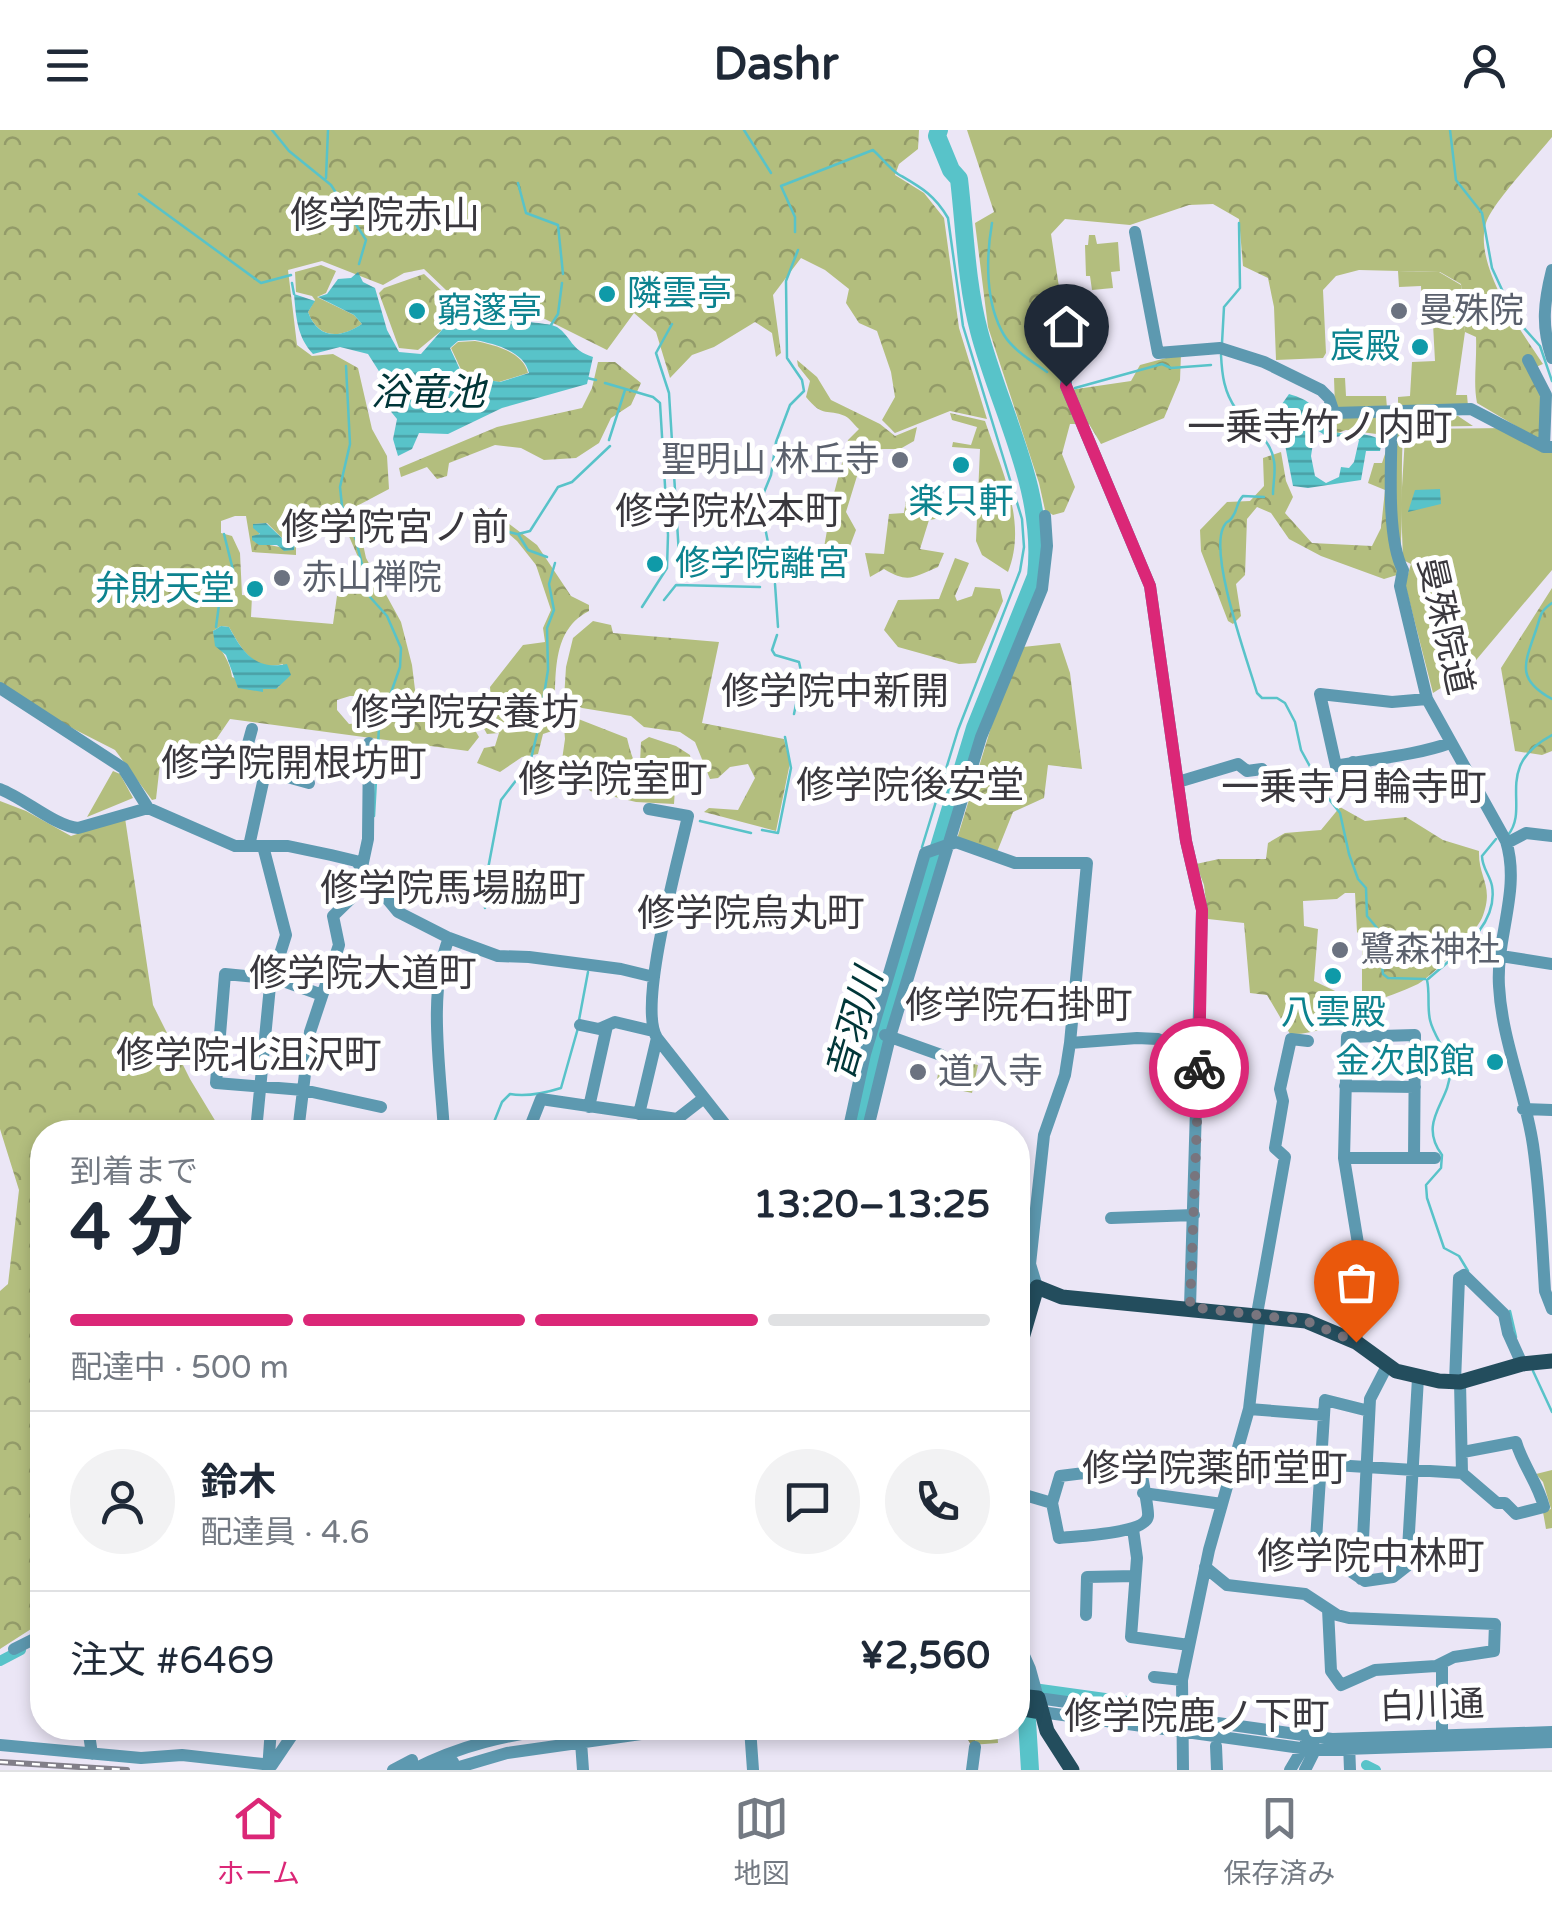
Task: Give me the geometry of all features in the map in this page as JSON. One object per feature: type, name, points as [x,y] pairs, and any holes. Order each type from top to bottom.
[{"type":"main road","points":[[1030,1311],[1037,1287],[1062,1297],[1306,1321],[1356,1342],[1387,1366],[1418,1378],[1458,1382],[1552,1360]]},
{"type":"main road","points":[[1030,1703],[1072,1770]]},
{"type":"street","points":[[1136,232],[1158,353],[1220,348],[1294,374],[1321,390],[1334,414],[1471,409],[1548,447],[1546,395],[1538,368]]},
{"type":"street","points":[[1552,270],[1543,315],[1552,358]]},
{"type":"street","points":[[1066,379],[1150,586],[1186,841],[1204,927],[1190,1307]]},
{"type":"street","name":"曼殊院道","points":[[1392,412],[1396,558],[1403,570],[1400,586],[1427,699],[1504,838],[1512,892],[1499,986],[1532,1143],[1545,1292],[1552,1308]]},
{"type":"street","points":[[870,1120],[946,845],[996,694],[1042,588],[1048,546],[1044,516]]},
{"type":"street","points":[[0,688],[122,768],[148,808],[228,844],[288,846],[356,861],[398,912],[449,938],[498,956],[621,969],[654,978]]},
{"type":"street","points":[[1427,699],[1392,702],[1320,694],[1336,766],[1410,751],[1426,752],[1450,743]]},
{"type":"street","points":[[242,764],[252,729]]},
{"type":"street","points":[[362,866],[368,839],[369,743]]},
{"type":"street","points":[[226,760],[309,783]]},
{"type":"street","points":[[1354,762],[1362,796]]},
{"type":"street","points":[[1178,782],[1238,764],[1247,771],[1262,769]]},
{"type":"street","points":[[257,1120],[273,978],[286,935],[256,846],[264,773]]},
{"type":"street","points":[[0,789],[33,804],[68,827],[78,828],[148,808]]},
{"type":"street","points":[[649,809],[688,816],[654,978],[650,1021],[655,1034],[721,1120]]},
{"type":"street","points":[[1504,838],[1526,833],[1552,836]]},
{"type":"street","points":[[851,1120],[925,853],[946,845],[966,844],[1015,864],[1087,864],[1070,1043],[1065,1074],[1044,1136],[1030,1264],[1037,1287]]},
{"type":"street","points":[[299,1120],[310,1032],[338,945],[333,916],[369,881]]},
{"type":"street","points":[[443,1120],[438,1006],[441,957],[449,938]]},
{"type":"street","points":[[1501,956],[1552,964]]},
{"type":"street","points":[[322,995],[273,978],[225,974],[216,1083],[303,1090],[381,1107]]},
{"type":"street","points":[[580,1025],[599,1029],[615,1022],[655,1034]]},
{"type":"street","points":[[589,1107],[607,1026]]},
{"type":"street","points":[[873,1031],[941,1055]]},
{"type":"street","points":[[639,1114],[655,1034]]},
{"type":"street","points":[[1356,1342],[1364,1274],[1344,1158],[1347,1036],[1415,1035],[1414,1158]]},
{"type":"street","points":[[1070,1043],[1137,1038],[1166,1043],[1199,1042]]},
{"type":"street","points":[[1183,1770],[1182,1680],[1205,1567],[1249,1408],[1258,1314],[1286,1156],[1275,1148],[1286,1059],[1292,1039],[1308,1041]]},
{"type":"street","points":[[1345,1086],[1415,1087]]},
{"type":"street","points":[[533,1120],[541,1099],[677,1119],[704,1098]]},
{"type":"street","points":[[1523,1109],[1552,1110]]},
{"type":"street","points":[[1344,1158],[1435,1158]]},
{"type":"street","points":[[1111,1218],[1194,1215]]},
{"type":"street","points":[[1462,1472],[1458,1278],[1464,1275],[1504,1314],[1508,1333],[1527,1363]]},
{"type":"street","points":[[1361,1578],[1370,1399],[1387,1366]]},
{"type":"street","points":[[1369,1412],[1325,1400],[1315,1556],[1338,1556],[1344,1566],[1364,1581],[1394,1577],[1407,1566],[1418,1378]]},
{"type":"street","points":[[1249,1408],[1324,1414]]},
{"type":"street","points":[[1236,1460],[1462,1472],[1516,1514],[1544,1507],[1539,1487],[1522,1464],[1516,1442],[1463,1452]]},
{"type":"street","points":[[1141,1469],[1143,1493],[1149,1514],[1145,1523],[1133,1529],[1059,1538],[1052,1503],[1060,1476],[1141,1469]]},
{"type":"street","points":[[1143,1493],[1222,1504]]},
{"type":"street","points":[[1030,1497],[1052,1503]]},
{"type":"street","points":[[1133,1529],[1138,1558],[1131,1638],[1189,1645]]},
{"type":"street","points":[[1205,1567],[1227,1584],[1306,1594],[1349,1618],[1495,1624],[1494,1651],[1454,1657],[1442,1664],[1374,1670],[1341,1685],[1332,1672],[1328,1608]]},
{"type":"street","points":[[1086,1616],[1088,1578],[1135,1576]]},
{"type":"street","points":[[14,1649],[30,1642]]},
{"type":"street","points":[[1442,1664],[1442,1736]]},
{"type":"street","points":[[1154,1677],[1182,1680]]},
{"type":"street","name":"白川通","points":[[1030,1700],[1309,1745],[1552,1742]]},
{"type":"street","name":"白川通","points":[[1349,1744],[1552,1732]]},
{"type":"street","points":[[90,1740],[92,1754]]},
{"type":"street","points":[[268,1767],[270,1740]]},
{"type":"street","points":[[268,1767],[289,1740]]},
{"type":"street","points":[[415,1761],[460,1740]]},
{"type":"street","points":[[415,1761],[432,1770],[488,1744],[506,1740]]},
{"type":"street","points":[[392,1770],[462,1746],[525,1740]]},
{"type":"street","points":[[448,1770],[507,1753],[597,1740]]},
{"type":"street","points":[[751,1740],[753,1770]]},
{"type":"street","points":[[581,1742],[583,1770]]},
{"type":"street","points":[[1349,1744],[1350,1770]]},
{"type":"street","points":[[0,1745],[141,1758],[182,1755],[268,1767]]},
{"type":"street","points":[[1290,1770],[1309,1745]]},
{"type":"street","points":[[1305,1770],[1309,1745]]},
{"type":"street","points":[[1216,1746],[1217,1770]]},
{"type":"street","points":[[972,1770],[975,1748]]},
{"type":"green space","points":[[0,130],[919,130],[918,149],[899,164],[895,175],[924,193],[944,218],[959,328],[987,419],[950,411],[895,433],[882,420],[895,397],[877,331],[859,323],[846,303],[849,289],[801,258],[773,295],[781,353],[776,357],[772,333],[755,322],[714,347],[692,355],[670,378],[656,332],[634,313],[607,350],[541,317],[499,316],[448,300],[446,290],[424,269],[404,273],[383,285],[322,261],[288,270],[297,345],[312,356],[333,354],[358,368],[372,429],[387,456],[389,489],[355,507],[366,558],[401,622],[417,706],[469,720],[479,737],[468,751],[230,719],[202,760],[182,764],[161,755],[156,799],[152,800],[115,750],[66,725],[0,682]],"holes":[[[246,516],[252,552],[296,555],[296,539],[282,538],[282,527],[300,518],[341,518],[358,557],[359,577],[337,596],[333,624],[251,617],[252,596],[242,595],[240,553],[232,536],[221,533],[221,521]],[[267,523],[284,540],[295,542],[294,550],[255,542],[253,536],[260,532],[254,524]],[[229,627],[244,651],[257,662],[283,664],[279,687],[263,689],[232,677],[213,631]],[[360,696],[360,723],[349,724],[337,710],[337,700]]]},
{"type":"green space","points":[[967,130],[1552,130],[1552,137],[1490,214],[1484,240],[1486,258],[1501,297],[1543,364],[1529,370],[1544,400],[1542,436],[1536,438],[1477,403],[1476,337],[1465,332],[1461,284],[1440,272],[1359,270],[1336,276],[1323,290],[1323,358],[1276,360],[1274,307],[1268,278],[1243,266],[1239,219],[1213,204],[1189,205],[1130,225],[1065,219],[1051,234],[1065,327],[1056,358],[1063,391],[1131,381],[1140,365],[1181,354],[1180,380],[1164,418],[1101,444],[1089,424],[1070,424],[1062,454],[1075,487],[1064,512],[1053,515],[1045,510],[988,327],[975,223],[994,212]]},
{"type":"green space","points":[[1089,235],[1095,235],[1097,244],[1118,242],[1120,271],[1111,272],[1113,288],[1092,290],[1090,276],[1086,276],[1085,245]]},
{"type":"green space","points":[[321,265],[336,271],[326,293],[317,297],[354,315],[362,324],[330,334],[312,321],[308,312],[315,300],[296,292],[295,272]]},
{"type":"green space","points":[[1398,271],[1439,272],[1461,285],[1465,332],[1456,395],[1467,395],[1468,406],[1398,408],[1398,397],[1410,396],[1412,362],[1435,361],[1432,306],[1422,306],[1421,286],[1399,287]]},
{"type":"green space","points":[[424,274],[443,292],[441,331],[418,350],[399,348],[379,293]]},
{"type":"green space","points":[[475,341],[514,355],[528,373],[499,382],[464,376],[451,348],[458,342]]},
{"type":"green space","points":[[797,360],[817,377],[831,400],[880,424],[895,436],[917,427],[914,441],[900,449],[882,449],[878,462],[861,463],[846,512],[856,530],[842,567],[828,568],[823,553],[848,440],[859,429],[845,416],[822,411],[812,404],[806,397],[810,381]]},
{"type":"green space","points":[[598,362],[615,362],[641,383],[631,405],[611,418],[599,443],[576,458],[544,460],[521,448],[495,445],[449,463],[447,476],[437,479],[427,467],[401,477],[399,468],[497,427],[582,408]]},
{"type":"green space","points":[[1334,378],[1345,378],[1346,396],[1386,396],[1387,408],[1335,407]]},
{"type":"green space","points":[[1327,407],[1387,417],[1384,435],[1346,430],[1335,434],[1325,429],[1320,411]]},
{"type":"green space","points":[[950,413],[985,421],[1014,515],[1008,572],[982,555],[976,541],[980,449],[952,447],[953,442],[971,445],[977,427],[952,420]]},
{"type":"green space","points":[[1458,416],[1473,426],[1413,427],[1403,435],[1397,575],[1384,579],[1321,556],[1289,539],[1271,513],[1257,507],[1247,519],[1245,575],[1236,584],[1241,616],[1233,624],[1228,621],[1201,551],[1200,530],[1227,502],[1250,501],[1264,486],[1263,458],[1281,452],[1293,497],[1285,513],[1312,543],[1372,546],[1381,528],[1385,490],[1368,483],[1374,463],[1382,463],[1397,418]]},
{"type":"green space","points":[[1509,428],[1552,451],[1552,570],[1466,672],[1433,693],[1405,584],[1411,564],[1403,560],[1405,437],[1413,429]]},
{"type":"green space","points":[[916,488],[926,488],[932,495],[954,503],[941,518],[929,520],[920,549],[944,553],[938,567],[911,577],[884,569],[870,577],[865,553],[884,554],[889,514],[904,513],[906,500]]},
{"type":"green space","points":[[488,508],[537,545],[571,596],[589,605],[589,611],[565,634],[560,649],[552,731],[543,734],[538,754],[522,757],[500,772],[477,763],[484,748],[495,746],[499,733],[487,734],[477,716],[477,703],[483,706],[491,700],[490,687],[523,645],[545,642],[543,628],[551,610],[536,565],[517,541],[488,516]]},
{"type":"green space","points":[[955,558],[969,563],[955,596],[957,601],[972,596],[975,587],[1000,589],[1003,601],[976,663],[959,664],[898,647],[884,630],[898,600],[939,599]]},
{"type":"green space","points":[[1552,588],[1552,751],[1542,755],[1515,751],[1501,668]]},
{"type":"green space","points":[[593,621],[611,625],[613,633],[719,642],[702,723],[784,739],[790,763],[776,831],[704,812],[709,808],[738,810],[755,778],[748,764],[730,767],[718,778],[710,779],[695,742],[680,732],[644,727],[631,716],[582,708],[564,699],[573,638]]},
{"type":"green space","points":[[1060,643],[1070,673],[1082,769],[1048,765],[1044,798],[1013,812],[997,852],[957,839],[999,701],[1023,647]]},
{"type":"green space","points":[[563,713],[627,738],[637,767],[654,781],[675,789],[674,804],[636,802],[590,791],[583,779],[562,778],[550,787],[546,774],[561,767]]},
{"type":"green space","points":[[649,737],[690,755],[689,774],[682,779],[640,763],[641,742]]},
{"type":"green space","points":[[113,771],[120,774],[133,798],[87,817]]},
{"type":"green space","points":[[0,801],[71,836],[125,818],[153,1005],[215,1120],[30,1120],[30,1630],[0,1649],[0,1291],[8,1284],[19,1190],[0,1129]]},
{"type":"green space","points":[[1340,807],[1365,821],[1406,817],[1443,840],[1479,851],[1486,907],[1471,934],[1418,984],[1368,1004],[1322,1029],[1290,1034],[1267,995],[1250,993],[1244,923],[1208,919],[1204,885],[1196,864],[1219,859],[1266,859],[1268,843],[1285,833],[1321,830]],"holes":[[[1345,893],[1355,893],[1357,932],[1362,937],[1362,997],[1350,998],[1314,981],[1318,929],[1304,926],[1303,901],[1337,899]]]},
{"type":"green space","points":[[941,1057],[978,1065],[972,1093],[936,1085]]},
{"type":"green space","points":[[1552,1470],[1552,1528],[1546,1529],[1543,1512],[1551,1509],[1543,1482],[1536,1474]]},
{"type":"green space","points":[[968,1740],[998,1740],[998,1743],[971,1745]]},
{"type":"water","name":"浴竜池","points":[[358,272],[363,282],[375,288],[387,330],[399,352],[421,354],[448,323],[448,306],[457,305],[467,317],[557,327],[580,351],[593,357],[587,384],[502,408],[448,434],[419,433],[412,449],[398,456],[393,439],[397,419],[388,408],[389,387],[368,354],[340,347],[313,354],[298,326],[294,294],[315,301],[308,312],[323,332],[337,334],[362,324],[354,315],[318,297],[327,294],[338,279],[351,278]],"holes":[[[475,340],[515,354],[529,373],[500,382],[463,376],[450,348],[458,341]]]},
{"type":"water","points":[[1289,394],[1296,396],[1317,410],[1325,429],[1382,441],[1380,451],[1366,451],[1361,480],[1308,488],[1293,486],[1280,419],[1282,404]],"holes":[[[1308,424],[1329,438],[1359,440],[1354,462],[1349,468],[1341,467],[1339,477],[1326,483],[1315,476],[1311,456],[1314,437]]]},
{"type":"water","points":[[1440,489],[1441,504],[1408,512],[1415,490]]},
{"type":"water","points":[[266,523],[284,540],[295,542],[294,550],[284,551],[277,545],[259,545],[252,540],[252,536],[260,534],[253,524]]},
{"type":"water","points":[[229,627],[239,645],[258,662],[287,664],[291,675],[276,689],[263,692],[238,688],[226,655],[215,646],[213,631]]},
{"type":"waterway","points":[[272,130],[289,151],[331,185],[366,240],[359,264]]},
{"type":"waterway","points":[[326,178],[328,130]]},
{"type":"waterway","points":[[744,130],[771,173]]},
{"type":"waterway","name":"音羽川","points":[[860,1120],[975,728],[1036,576],[1037,544],[1028,482],[979,331],[959,179],[951,170],[937,136],[939,130]]},
{"type":"waterway","points":[[1450,130],[1456,180],[1482,213],[1492,268],[1515,318],[1540,346],[1552,381]]},
{"type":"waterway","points":[[795,232],[795,217],[781,186],[873,150],[937,203],[948,218],[963,326],[1022,519],[1024,547],[1020,571],[958,730],[922,847]]},
{"type":"waterway","points":[[518,183],[526,213],[558,225],[563,274]]},
{"type":"waterway","points":[[139,194],[261,283],[291,275]]},
{"type":"waterway","points":[[992,223],[989,280],[993,309],[1013,346],[1047,372]]},
{"type":"waterway","points":[[1222,343],[1224,307],[1240,288],[1239,223]]},
{"type":"waterway","points":[[773,568],[760,502],[790,405],[804,391],[802,380],[787,358],[786,281],[798,250]]},
{"type":"waterway","points":[[292,283],[294,294]]},
{"type":"waterway","points":[[551,325],[558,314],[562,283]]},
{"type":"waterway","points":[[672,324],[656,353],[669,393],[680,571]]},
{"type":"waterway","points":[[1221,355],[1224,383],[1232,403],[1272,453],[1273,494]]},
{"type":"waterway","points":[[1075,388],[1162,364],[1171,368],[1211,365]]},
{"type":"waterway","points":[[346,366],[350,444],[340,487],[342,506],[356,540],[370,597],[387,616],[401,648],[400,667],[379,727],[374,816]]},
{"type":"waterway","points":[[587,378],[596,380]]},
{"type":"waterway","points":[[605,383],[653,397],[660,403],[667,568],[642,607]]},
{"type":"waterway","points":[[609,440],[625,390]]},
{"type":"waterway","points":[[547,557],[528,550],[518,534],[530,531],[558,487],[572,482],[610,446]]},
{"type":"waterway","points":[[1264,497],[1243,496],[1223,528],[1220,542],[1231,609],[1257,693],[1262,698],[1277,698],[1285,703],[1295,722],[1301,750],[1340,813],[1349,854],[1358,879],[1366,888],[1367,916],[1377,928],[1383,974],[1388,978],[1425,979]]},
{"type":"waterway","points":[[489,527],[517,534]]},
{"type":"waterway","points":[[216,627],[221,590],[233,570],[224,534]]},
{"type":"waterway","points":[[542,707],[548,670],[547,628],[554,610],[549,584],[555,563]]},
{"type":"waterway","points":[[775,584],[778,627]]},
{"type":"waterway","points":[[664,600],[676,585],[760,587]]},
{"type":"waterway","points":[[1552,603],[1541,615],[1526,661],[1532,684],[1552,699]]},
{"type":"waterway","points":[[777,635],[772,650],[775,655],[799,662],[802,676],[794,714]]},
{"type":"waterway","points":[[530,763],[541,717]]},
{"type":"waterway","points":[[1508,835],[1514,824],[1516,786],[1523,760],[1552,735]]},
{"type":"waterway","points":[[762,830],[778,833],[791,768],[785,737]]},
{"type":"waterway","points":[[485,908],[484,890],[501,800],[521,774]]},
{"type":"waterway","points":[[700,821],[751,833]]},
{"type":"waterway","points":[[1468,1271],[1459,1256],[1444,1248],[1427,1198],[1426,1185],[1441,1168],[1442,1155],[1433,1132],[1450,1072],[1430,1020],[1427,980],[1472,940],[1488,915],[1492,886],[1482,856],[1496,839]]},
{"type":"waterway","points":[[579,1020],[588,972]]},
{"type":"waterway","points":[[495,1120],[510,1094],[536,1094],[561,1088],[578,1028]]},
{"type":"waterway","points":[[1510,1311],[1516,1337]]},
{"type":"waterway","points":[[1533,1371],[1552,1412]]},
{"type":"waterway","points":[[0,1661],[21,1650]]},
{"type":"waterway","points":[[1030,1688],[1177,1708]]},
{"type":"waterway","name":"音羽川","points":[[1028,1740],[1030,1770]]},
{"type":"waterway","points":[[1366,1765],[1376,1770]]},
{"type":"railway","points":[[0,1762],[127,1770]]},
{"type":"way so far","points":[[1199,1068],[1190,1307],[1306,1321],[1356,1342]]},
{"type":"place","name":"隣雲亭","points":[[607,294]]},
{"type":"place","name":"窮邃亭","points":[[417,311]]},
{"type":"place","name":"曼殊院","points":[[1399,311]]},
{"type":"place","name":"宸殿","points":[[1420,347]]},
{"type":"place","name":"聖明山 林丘寺","points":[[900,460]]},
{"type":"place","name":"楽只軒","points":[[961,465]]},
{"type":"place","name":"修学院離宮","points":[[655,564]]},
{"type":"place","name":"赤山禅院","points":[[282,578]]},
{"type":"place","name":"弁財天堂","points":[[255,589]]},
{"type":"place","name":"鷺森神社","points":[[1340,950]]},
{"type":"place","name":"八雲殿","points":[[1333,976]]},
{"type":"place","name":"金次郎館","points":[[1495,1062]]},
{"type":"place","name":"道入寺","points":[[918,1072]]},
{"type":"district","name":"修学院赤山","points":[[385,216]]},
{"type":"district","name":"一乗寺竹ノ内町","points":[[1320,428]]},
{"type":"district","name":"修学院松本町","points":[[729,512]]},
{"type":"district","name":"修学院宮ノ前","points":[[395,528]]},
{"type":"district","name":"修学院中新開","points":[[835,692]]},
{"type":"district","name":"修学院安養坊","points":[[465,713]]},
{"type":"district","name":"修学院開根坊町","points":[[294,764]]},
{"type":"district","name":"修学院室町","points":[[613,780]]},
{"type":"district","name":"修学院後安堂","points":[[910,786]]},
{"type":"district","name":"一乗寺月輪寺町","points":[[1354,788]]},
{"type":"district","name":"修学院馬場脇町","points":[[453,889]]},
{"type":"district","name":"修学院烏丸町","points":[[751,914]]},
{"type":"district","name":"修学院大道町","points":[[363,974]]},
{"type":"district","name":"修学院石掛町","points":[[1019,1006]]},
{"type":"district","name":"修学院北沮沢町","points":[[249,1056]]},
{"type":"district","name":"修学院薬師堂町","points":[[1215,1469]]},
{"type":"district","name":"修学院中林町","points":[[1371,1557]]},
{"type":"district","name":"修学院鹿ノ下町","points":[[1197,1717]]},
{"type":"route","points":[[1066,386],[1150,586],[1186,841],[1204,927],[1199,1068]]}]
